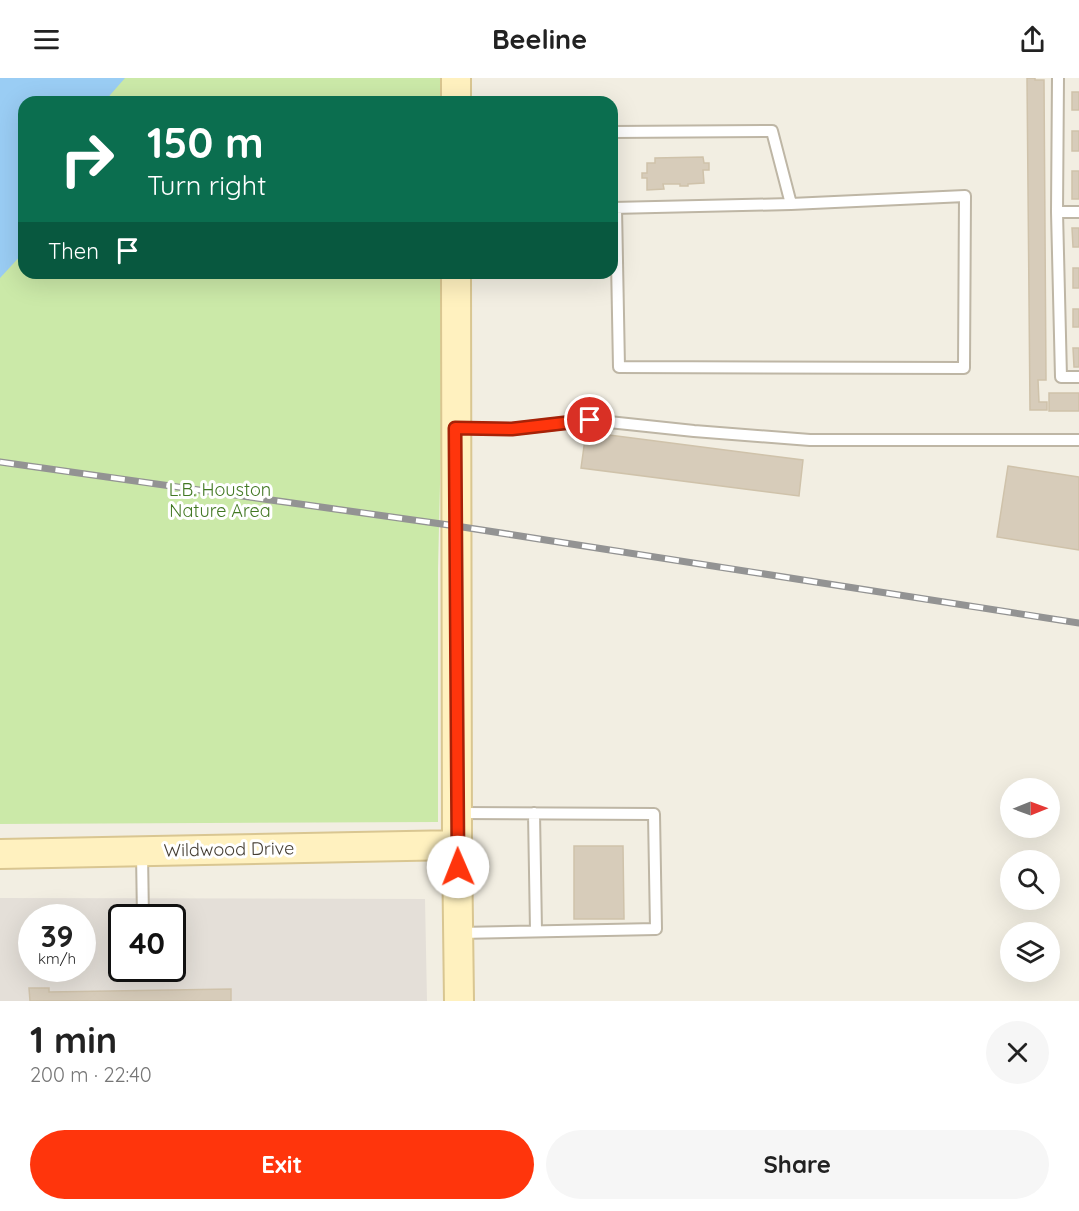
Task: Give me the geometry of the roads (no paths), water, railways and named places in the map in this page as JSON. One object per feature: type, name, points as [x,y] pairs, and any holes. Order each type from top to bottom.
[{"type":"street","points":[[456,78],[456,96]]},
{"type":"street","points":[[456,279],[459,1001]]},
{"type":"street","name":"Wildwood Drive","points":[[0,854],[457,845]]},
{"type":"lane","points":[[1058,78],[1057,212],[1061,377],[1079,377]]},
{"type":"lane","points":[[618,132],[772,131],[791,204]]},
{"type":"lane","points":[[616,279],[619,367],[964,368],[965,196],[791,204],[618,208]]},
{"type":"lane","points":[[1057,212],[1079,212]]},
{"type":"lane","points":[[455,428],[512,429],[590,420],[810,440],[1079,440]]},
{"type":"lane","points":[[457,813],[654,814],[656,906],[656,929],[459,933]]},
{"type":"lane","points":[[534,813],[536,932]]},
{"type":"lane","points":[[141,850],[143,904]]},
{"type":"water","points":[[0,78],[125,78],[109,96],[18,96],[18,258],[0,278]]},
{"type":"railway","points":[[0,462],[456,526],[1079,623]]},
{"type":"park label","name":"L.B. Houston Nature Area","points":[[220,499]]}]
